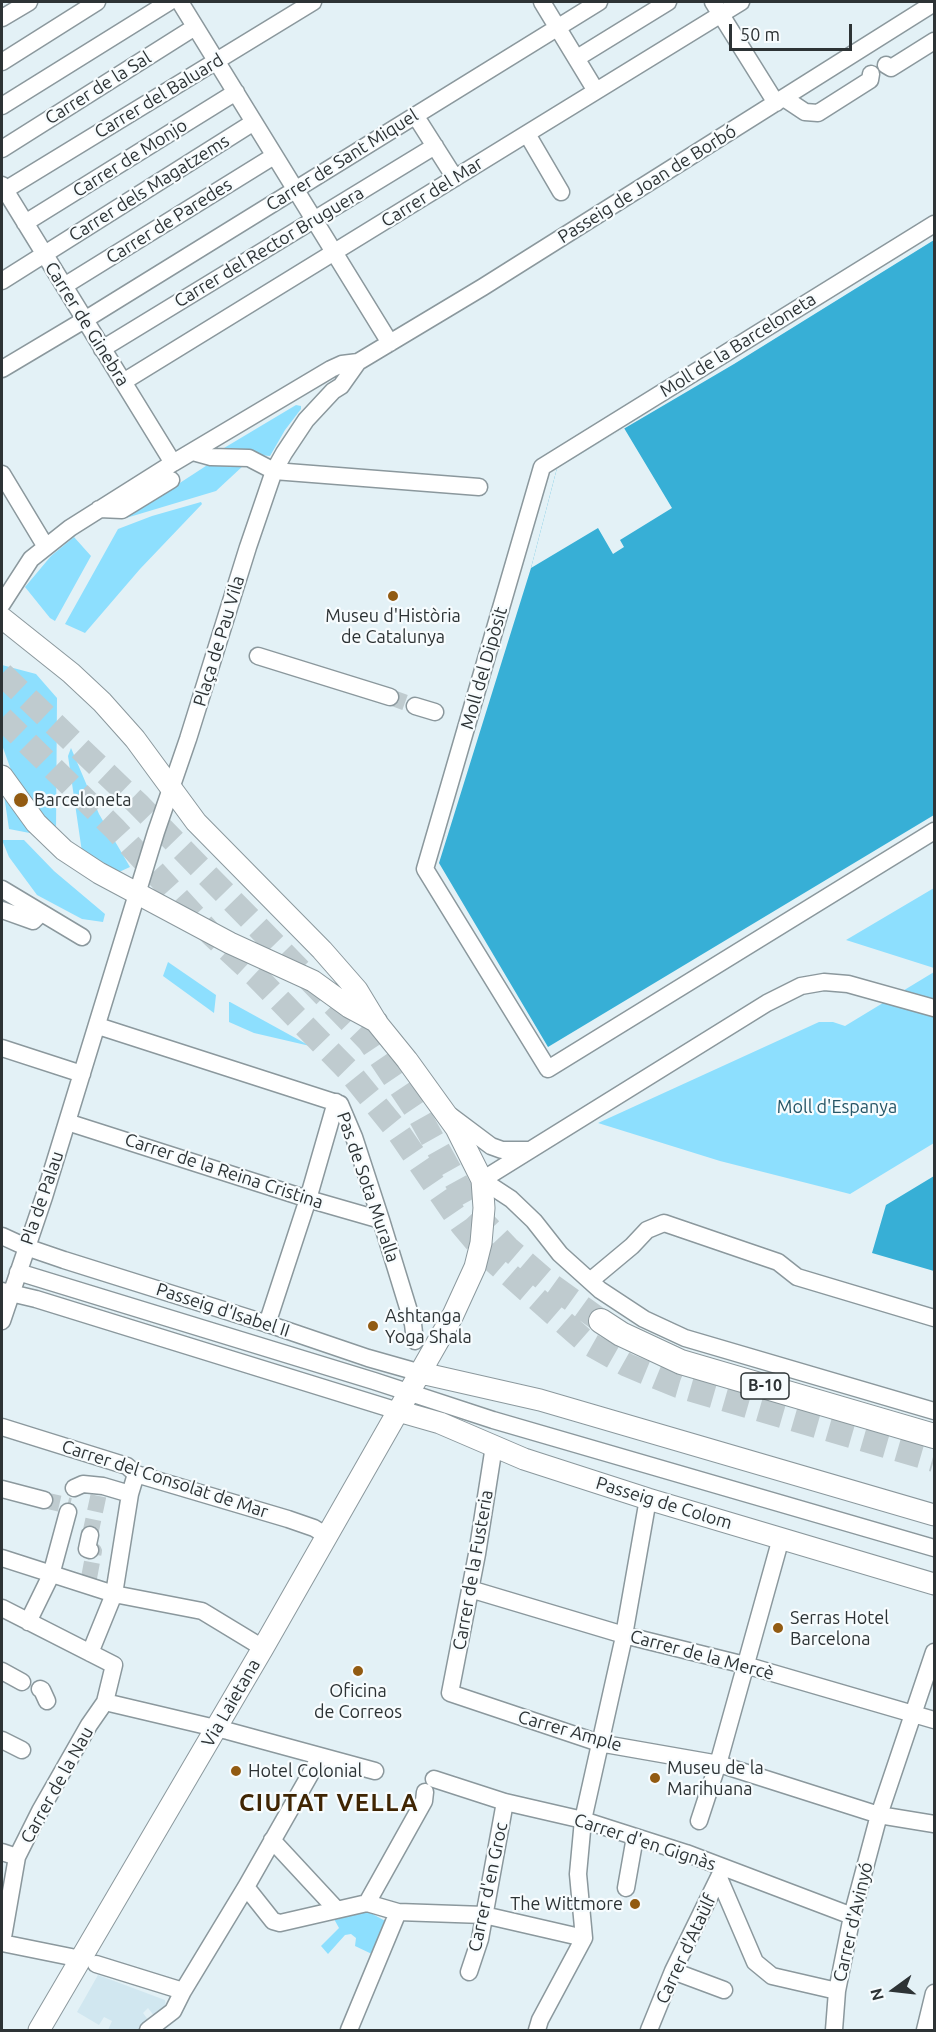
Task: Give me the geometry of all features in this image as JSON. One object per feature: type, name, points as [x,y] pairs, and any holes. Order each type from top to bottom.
[{"type":"highway","name":"B-10","points":[[601,1321],[621,1334],[681,1362],[934,1436]]},
{"type":"main road","points":[[2,618],[71,673],[102,702],[135,739],[171,790],[208,835],[322,950],[357,990],[377,1023],[444,1109],[456,1128],[482,1180],[484,1208],[481,1243],[475,1267],[453,1315],[421,1373],[540,1400],[934,1515]]},
{"type":"main road","points":[[2,776],[36,823],[64,850],[137,895],[230,944],[313,981],[349,1007],[377,1023]]},
{"type":"main road","name":"Via Laietana","points":[[39,2031],[89,1961],[216,1728],[421,1373]]},
{"type":"main road","name":"Passeig de Colom","points":[[398,1411],[440,1423],[524,1459],[934,1584]]},
{"type":"street","points":[[2,18],[29,2]]},
{"type":"street","points":[[2,62],[97,2]]},
{"type":"street","points":[[2,106],[169,2]]},
{"type":"street","points":[[180,2],[390,343]]},
{"type":"street","name":"Carrer del Baluard","points":[[3,189],[313,2]]},
{"type":"street","points":[[542,2],[596,91]]},
{"type":"street","name":"Carrer de Sant Miquel","points":[[2,369],[599,2]]},
{"type":"street","points":[[577,58],[668,2]]},
{"type":"street","name":"Carrer del Mar","points":[[123,382],[596,91],[717,8],[741,2]]},
{"type":"street","name":"Passeig de Joan de Borbó","points":[[193,452],[331,369],[342,364],[358,362],[503,275],[934,3]]},
{"type":"street","points":[[717,8],[780,100],[805,112],[818,113],[870,80],[871,74]]},
{"type":"street","name":"Carrer de la Sal","points":[[2,149],[195,27]]},
{"type":"street","points":[[886,65],[891,68],[934,41]]},
{"type":"street","name":"Carrer de Monjo","points":[[25,223],[236,92]]},
{"type":"street","points":[[415,115],[454,178]]},
{"type":"street","name":"Carrer dels Magatzems","points":[[2,281],[254,122]]},
{"type":"street","points":[[530,139],[561,192]]},
{"type":"street","name":"Carrer del Rector Bruguera","points":[[102,349],[435,146]]},
{"type":"street","name":"Carrer de Paredes","points":[[64,286],[274,156]]},
{"type":"street","name":"Carrer de Ginebra","points":[[3,189],[173,463]]},
{"type":"street","name":"Moll de la Barceloneta","points":[[542,467],[934,224]]},
{"type":"street","name":"Passeig de Joan de Borbó","points":[[267,491],[274,471],[306,420],[333,391],[341,386],[358,362]]},
{"type":"street","points":[[2,604],[31,559],[46,547],[99,509],[193,452],[211,457],[249,458],[274,471],[479,487]]},
{"type":"street","name":"Moll del Dipòsit","points":[[542,467],[425,868],[548,1069],[934,831]]},
{"type":"street","points":[[2,474],[46,547]]},
{"type":"street","points":[[99,509],[122,510],[171,480]]},
{"type":"street","name":"Plaça de Pau Vila","points":[[137,895],[267,491]]},
{"type":"street","points":[[258,656],[390,697]]},
{"type":"street","points":[[415,706],[435,712]]},
{"type":"street","points":[[2,889],[82,937]]},
{"type":"street","name":"Pla de Palau","points":[[2,1321],[6,1292],[18,1272],[98,1026],[137,895]]},
{"type":"street","points":[[2,910],[33,921],[41,913]]},
{"type":"street","points":[[934,1008],[848,984],[824,982],[801,986],[767,1003],[482,1180],[511,1199],[534,1221],[561,1254],[600,1290],[644,1319],[686,1338],[934,1411]]},
{"type":"street","name":"Pas de Sota Muralla","points":[[98,1026],[340,1104],[354,1137],[381,1220],[413,1324],[415,1341]]},
{"type":"street","points":[[2,1048],[82,1074]]},
{"type":"street","points":[[267,1324],[308,1199],[336,1102]]},
{"type":"street","points":[[444,1109],[491,1146],[502,1150],[529,1150]]},
{"type":"street","name":"Carrer de la Reina Cristina","points":[[67,1122],[381,1220]]},
{"type":"street","points":[[590,1281],[632,1246],[646,1230],[664,1223],[778,1263],[797,1277],[934,1318]]},
{"type":"street","name":"Passeig d'Isabel II","points":[[2,1236],[26,1247],[368,1358],[421,1373]]},
{"type":"street","name":"Passeig d'Isabel II","points":[[18,1272],[410,1392]]},
{"type":"street","points":[[6,1292],[398,1411]]},
{"type":"street","name":"Passeig de Colom","points":[[410,1392],[510,1425],[934,1548]]},
{"type":"street","name":"Carrer del Consolat de Mar","points":[[2,1427],[127,1466],[136,1474],[288,1519],[314,1528],[327,1536]]},
{"type":"street","name":"Carrer de la Fusteria","points":[[450,1693],[494,1446]]},
{"type":"street","points":[[101,1490],[108,1460]]},
{"type":"street","points":[[2,1608],[90,1653],[114,1594],[130,1494],[136,1474]]},
{"type":"street","name":"Carrer del Consolat de Mar","points":[[75,1488],[83,1484],[101,1490],[130,1494]]},
{"type":"street","points":[[2,1489],[44,1500]]},
{"type":"street","points":[[537,2031],[540,2020],[584,1938],[578,1874],[583,1820],[624,1635],[648,1498]]},
{"type":"street","points":[[28,1622],[51,1575],[68,1512]]},
{"type":"street","points":[[699,1821],[719,1764],[781,1538]]},
{"type":"street","points":[[2,1558],[51,1575],[89,1582],[114,1594],[202,1611],[263,1648]]},
{"type":"street","name":"Carrer de la Mercè","points":[[470,1589],[624,1635],[745,1665],[934,1720]]},
{"type":"street","name":"Carrer d'Avinyó","points":[[834,2031],[837,1991],[852,1916],[879,1815],[934,1652]]},
{"type":"street","name":"Carrer de la Nau","points":[[2,1943],[9,1855],[40,1811],[89,1725],[105,1702],[114,1665],[90,1653]]},
{"type":"street","points":[[2,1671],[22,1682]]},
{"type":"street","name":"Carrer Ample","points":[[450,1693],[599,1743],[719,1764],[879,1815],[934,1824]]},
{"type":"street","points":[[105,1702],[216,1728],[375,1771]]},
{"type":"street","points":[[2,1740],[21,1750]]},
{"type":"street","points":[[148,2031],[173,2011],[320,1757]]},
{"type":"street","name":"Carrer d'en Gignàs","points":[[368,1904],[424,1802],[430,1786],[583,1820],[686,1853],[721,1873],[852,1916]]},
{"type":"street","name":"Carrer d'en Groc","points":[[469,1972],[480,1939],[505,1802]]},
{"type":"street","points":[[626,1888],[635,1837]]},
{"type":"street","points":[[272,1840],[337,1910]]},
{"type":"street","points":[[721,1873],[755,1962],[772,1976],[837,1991]]},
{"type":"street","name":"Carrer d'Ataülf","points":[[649,2031],[673,1971],[721,1873]]},
{"type":"street","points":[[246,1887],[273,1921],[280,1923],[368,1904],[398,1912],[484,1915],[584,1938]]},
{"type":"street","points":[[349,2031],[398,1912]]},
{"type":"street","points":[[2,1943],[89,1961],[183,1991]]},
{"type":"street","points":[[673,1971],[724,1990]]},
{"type":"street","points":[[925,2031],[934,1993]]},
{"type":"shaded area","points":[[934,240],[934,815],[548,1047],[439,863],[531,568],[557,468],[734,364]]},
{"type":"shaded area","points":[[934,1176],[934,1271],[872,1253],[886,1205]]},
{"type":"shaded area","points":[[98,1975],[165,2000],[166,2007],[155,2017],[148,2008],[143,2013],[149,2021],[138,2030],[108,2030],[112,2021],[104,2017],[99,2025],[77,2012]]},
{"type":"green space","points":[[296,405],[301,406],[301,409],[270,456],[219,451]]},
{"type":"green space","points":[[212,462],[244,465],[216,491],[126,518]]},
{"type":"green space","points":[[201,502],[202,504],[140,569],[85,633],[65,624],[118,529],[152,516]]},
{"type":"green space","points":[[74,537],[91,556],[55,621],[25,587],[51,556]]},
{"type":"green space","points":[[2,665],[36,674],[57,698],[56,832],[23,792],[11,770],[2,745]]},
{"type":"green space","points":[[71,748],[99,814],[130,867],[119,872],[110,870],[82,852],[68,756]]},
{"type":"green space","points":[[3,788],[35,834],[9,829]]},
{"type":"green space","points":[[2,840],[24,840],[54,871],[105,914],[103,922],[82,919],[37,895],[9,857]]},
{"type":"green space","points":[[934,888],[934,968],[846,940]]},
{"type":"green space","points":[[168,962],[216,995],[214,1013],[163,976]]},
{"type":"green space","name":"Moll d'Espanya","points":[[934,972],[934,1143],[850,1194],[720,1161],[598,1123],[819,1022],[833,1022],[845,1026]]},
{"type":"green space","points":[[229,1002],[310,1046],[254,1033],[229,1022]]},
{"type":"green space","points":[[367,1911],[389,1923],[374,1955],[355,1946],[356,1938],[351,1934],[345,1935],[328,1954],[321,1946],[339,1928],[334,1919]]},
{"type":"pier","points":[[624,428],[672,508],[620,540],[624,547],[613,554],[598,528],[531,568],[557,468]]},
{"type":"tunnel","points":[[2,674],[138,804],[369,1041],[419,1115],[472,1210],[508,1248],[551,1285],[601,1321]]},
{"type":"tunnel","points":[[390,697],[415,706]]},
{"type":"tunnel","points":[[2,718],[115,829],[211,934],[257,977],[347,1069],[399,1133],[462,1225],[488,1256],[586,1342],[627,1365],[678,1386],[934,1460]]},
{"type":"tunnel","points":[[90,1535],[99,1493]]},
{"type":"tunnel","points":[[44,1500],[70,1506]]},
{"type":"tunnel","points":[[89,1578],[94,1551],[90,1550]]},
{"type":"place","name":"Museu d'Història de Catalunya","points":[[393,596]]},
{"type":"place","name":"Barceloneta","points":[[21,800]]},
{"type":"place","name":"Ashtanga Yoga Shala","points":[[373,1326]]},
{"type":"place","name":"Serras Hotel Barcelona","points":[[778,1628]]},
{"type":"place","name":"Oficina de Correos","points":[[358,1671]]},
{"type":"place","name":"Hotel Colonial","points":[[236,1771]]},
{"type":"place","name":"Museu de la Marihuana","points":[[655,1778]]},
{"type":"place","name":"The Wittmore","points":[[635,1904]]},
{"type":"district","name":"CIUTAT VELLA","points":[[329,1803]]}]
